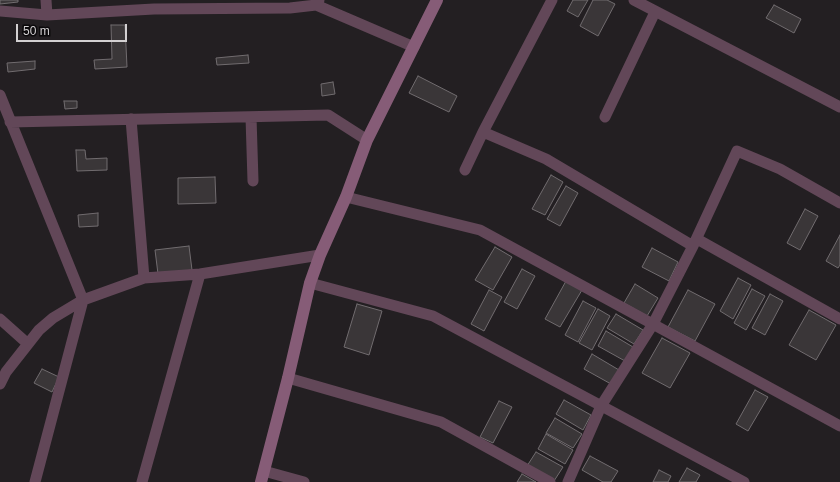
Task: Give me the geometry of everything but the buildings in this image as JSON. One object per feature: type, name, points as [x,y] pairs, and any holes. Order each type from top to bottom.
[{"type":"street","points":[[46,0],[47,15]]},
{"type":"street","points":[[304,482],[262,477],[288,378],[310,283],[320,255],[346,197],[367,140],[437,0]]},
{"type":"street","points":[[465,170],[483,132],[552,0]]},
{"type":"street","points":[[634,0],[840,107]]},
{"type":"street","points":[[0,11],[47,15],[154,9],[290,8],[318,2],[414,47]]},
{"type":"street","points":[[605,117],[655,12]]},
{"type":"street","points":[[0,95],[83,300],[35,482]]},
{"type":"street","points":[[10,122],[328,115],[367,140]]},
{"type":"street","points":[[252,117],[253,181]]},
{"type":"street","points":[[131,119],[144,278]]},
{"type":"street","points":[[483,132],[546,159],[695,243],[840,319]]},
{"type":"street","points":[[568,482],[601,406],[653,324],[695,243],[737,151],[780,169],[840,203]]},
{"type":"street","points":[[346,197],[480,230],[840,426]]},
{"type":"street","points":[[0,384],[6,372],[39,330],[53,318],[83,300],[144,278],[200,274],[320,255]]},
{"type":"street","points":[[142,482],[200,274]]},
{"type":"street","points":[[310,283],[433,316],[744,482]]},
{"type":"street","points":[[0,319],[28,344]]},
{"type":"street","points":[[288,378],[441,422],[550,482]]}]
